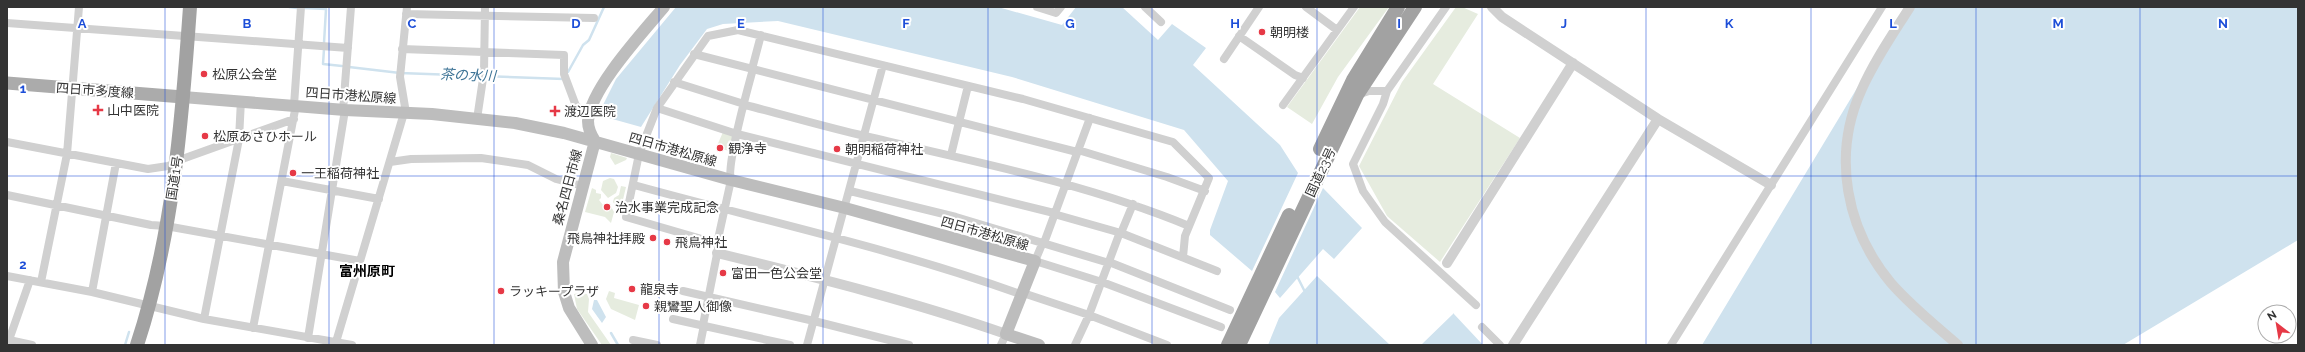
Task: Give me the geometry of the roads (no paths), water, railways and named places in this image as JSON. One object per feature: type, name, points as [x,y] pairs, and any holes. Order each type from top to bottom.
[{"type":"highway","name":"国道1号","points":[[137,345],[150,306],[177,162],[190,7]]},
{"type":"highway","name":"国道23号","points":[[1228,345],[1253,302],[1319,163],[1353,80],[1398,7]]},
{"type":"highway","name":"国道23号","points":[[1319,163],[1357,95],[1415,7]]},
{"type":"highway","name":"国道23号","points":[[1239,345],[1253,302]]},
{"type":"main road","points":[[589,113],[614,67],[664,7]]},
{"type":"main road","name":"四日市多度線","points":[[7,83],[183,97]]},
{"type":"main road","name":"四日市港松原線","points":[[183,97],[241,100],[344,110],[477,119],[564,133],[731,180],[845,208],[1035,262],[1004,340]]},
{"type":"main road","name":"桑名四日市線","points":[[589,113],[589,128],[597,142],[565,249],[563,273],[564,292],[569,308],[592,345]]},
{"type":"main road","points":[[1004,340],[1039,345]]},
{"type":"street","points":[[41,282],[67,154],[74,89],[79,7]]},
{"type":"street","points":[[253,328],[294,119],[301,7]]},
{"type":"street","points":[[308,338],[344,110],[350,7]]},
{"type":"street","points":[[477,119],[484,53],[485,7]]},
{"type":"street","points":[[1037,7],[1056,13],[1061,7]]},
{"type":"street","points":[[1145,7],[1161,22]]},
{"type":"street","points":[[1224,59],[1259,7]]},
{"type":"street","points":[[1306,7],[1337,30]]},
{"type":"street","points":[[1283,105],[1354,7]]},
{"type":"street","points":[[1446,7],[1387,91],[1383,104],[1353,164],[1362,191],[1385,222],[1476,305]]},
{"type":"street","points":[[1492,7],[1502,17],[1658,119],[1771,185]]},
{"type":"street","points":[[1671,345],[1882,7]]},
{"type":"street","points":[[1910,7],[1873,68],[1852,114],[1846,153],[1846,186],[1857,228],[1877,264],[1908,301],[1958,345]]},
{"type":"street","points":[[336,342],[406,107],[400,73],[407,11],[485,17],[594,18]]},
{"type":"street","points":[[7,23],[348,48]]},
{"type":"street","points":[[1004,340],[941,311],[718,248],[626,217],[634,185],[638,154],[657,108],[708,36],[738,30],[761,35],[968,86],[1090,118],[1173,142],[1209,178],[1185,236],[1183,257]]},
{"type":"street","points":[[700,345],[718,248],[718,239],[731,180],[730,176],[737,134],[761,35]]},
{"type":"street","points":[[1239,36],[1295,75],[1303,78]]},
{"type":"street","points":[[402,49],[564,55],[564,74],[576,106],[589,113]]},
{"type":"street","points":[[694,54],[1078,151],[1167,177],[1204,191]]},
{"type":"street","points":[[1447,263],[1573,63]]},
{"type":"street","points":[[807,345],[838,238],[883,65]]},
{"type":"street","points":[[674,82],[745,104],[865,136],[951,155],[1065,184],[1133,204],[1189,226]]},
{"type":"street","points":[[951,155],[968,86]]},
{"type":"street","points":[[1357,95],[1369,91],[1387,91]]},
{"type":"street","points":[[204,319],[239,139],[241,100]]},
{"type":"street","points":[[657,108],[737,134],[1054,214],[1120,233],[1217,271]]},
{"type":"street","points":[[1090,118],[1035,262],[1102,282],[1221,327]]},
{"type":"street","points":[[7,142],[148,169],[168,166],[294,119]]},
{"type":"street","points":[[1513,345],[1658,119]]},
{"type":"street","points":[[390,162],[411,159],[481,158],[528,165],[556,179],[583,186]]},
{"type":"street","points":[[92,292],[116,164]]},
{"type":"street","points":[[282,180],[379,199]]},
{"type":"street","points":[[634,185],[724,210],[838,238],[941,267],[1090,315],[1167,345]]},
{"type":"street","points":[[850,191],[956,218],[1109,263],[1230,310]]},
{"type":"street","points":[[7,195],[150,225],[166,226],[360,261]]},
{"type":"street","points":[[1075,345],[1090,315],[1120,233],[1133,204]]},
{"type":"street","points":[[7,276],[92,292],[204,319],[352,345]]},
{"type":"street","points":[[30,280],[8,340],[32,345]]},
{"type":"street","points":[[683,291],[814,321],[909,345]]},
{"type":"street","points":[[673,319],[790,345]]},
{"type":"street","points":[[1482,327],[1500,345]]},
{"type":"street","points":[[636,345],[633,340],[657,345]]},
{"type":"water","points":[[676,7],[998,7],[1062,25],[1076,7],[1122,7],[1158,40],[1172,24],[1206,48],[1193,65],[1280,145],[1298,173],[1252,271],[1210,235],[1210,230],[1228,181],[1184,130],[1012,77],[778,21],[723,24],[707,29],[680,65],[641,127],[598,115],[616,79]]},
{"type":"water","points":[[1906,7],[2298,7],[2298,240],[2123,345],[1702,345]]},
{"type":"water","points":[[1323,188],[1362,228],[1334,259],[1323,249],[1280,298],[1275,292]]},
{"type":"water","points":[[1317,276],[1390,345],[1268,345],[1279,318]]},
{"type":"water","points":[[594,300],[597,300],[606,317],[602,323],[592,309]]},
{"type":"water","points":[[1453,314],[1483,345],[1421,345]]},
{"type":"waterway","points":[[289,7],[297,8]]},
{"type":"waterway","points":[[568,72],[583,45],[589,40],[604,7]]},
{"type":"waterway","points":[[304,8],[326,9],[324,43]]},
{"type":"waterway","points":[[324,49],[323,64],[342,66]]},
{"type":"waterway","name":"茶の水川","points":[[349,67],[400,73],[564,79]]},
{"type":"waterway","points":[[1297,276],[1304,290]]},
{"type":"waterway","points":[[125,345],[129,332]]},
{"type":"waterway","points":[[611,333],[618,345]]},
{"type":"place","name":"朝明楼","points":[[1262,32]]},
{"type":"place","name":"松原公会堂","points":[[204,74]]},
{"type":"place","name":"山中医院","points":[[98,110]]},
{"type":"place","name":"渡辺医院","points":[[555,111]]},
{"type":"place","name":"松原あさひホール","points":[[205,136]]},
{"type":"place","name":"観浄寺","points":[[720,148]]},
{"type":"place","name":"朝明稲荷神社","points":[[837,149]]},
{"type":"place","name":"一王稲荷神社","points":[[293,173]]},
{"type":"place","name":"治水事業完成記念","points":[[607,207]]},
{"type":"place","name":"飛鳥神社拝殿","points":[[653,238]]},
{"type":"place","name":"飛鳥神社","points":[[667,242]]},
{"type":"place","name":"富田一色公会堂","points":[[723,273]]},
{"type":"place","name":"龍泉寺","points":[[632,289]]},
{"type":"place","name":"ラッキープラザ","points":[[501,291]]},
{"type":"place","name":"親鸞聖人御像","points":[[646,306]]},
{"type":"district","name":"富州原町","points":[[367,271]]}]
